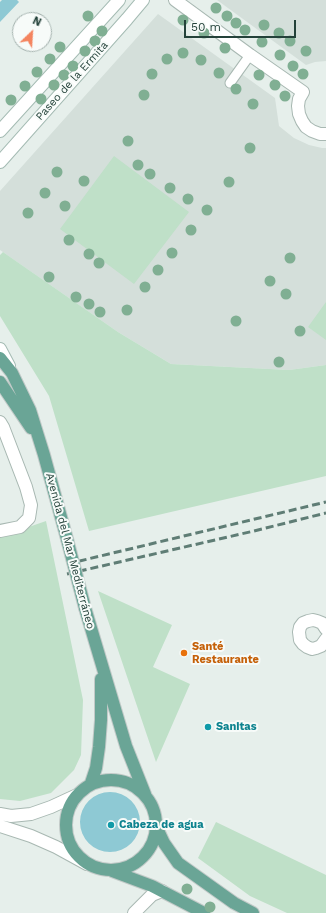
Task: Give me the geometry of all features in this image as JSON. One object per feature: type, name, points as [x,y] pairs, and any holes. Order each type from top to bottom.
[{"type":"main road","name":"Avenida del Mar Mediterráneo","points":[[0,358],[12,373],[30,410],[44,455],[102,666],[126,746],[146,797]]},
{"type":"main road","name":"Avenida del Mar Mediterráneo","points":[[0,382],[38,437]]},
{"type":"main road","name":"Avenida del Mar Mediterráneo","points":[[91,783],[96,768],[100,747],[102,666]]},
{"type":"main road","points":[[111,871],[125,869],[138,862],[148,852],[154,840],[156,826],[154,810],[146,797],[136,788],[122,782],[104,780],[91,783],[83,789],[70,806],[66,818],[66,832],[69,844],[77,856],[87,864],[98,869],[111,871],[152,886],[204,913]]},
{"type":"main road","points":[[156,826],[164,843],[178,863],[234,903],[253,913]]},
{"type":"street","name":"Paseo de la Ermita","points":[[0,131],[119,0]]},
{"type":"street","name":"Paseo de la Ermita","points":[[0,162],[127,20],[143,0]]},
{"type":"street","points":[[175,0],[303,92],[299,99],[298,106],[302,121],[306,127],[312,131],[320,134],[326,134]]},
{"type":"street","points":[[0,349],[12,373]]},
{"type":"street","points":[[0,422],[26,487],[31,505],[29,518],[20,527],[0,531]]},
{"type":"street","points":[[0,814],[11,816],[31,814],[77,795]]},
{"type":"street","points":[[0,826],[31,836],[56,847],[87,864]]},
{"type":"street","points":[[134,913],[152,895],[162,891]]},
{"type":"lane","points":[[230,83],[250,55]]},
{"type":"shaded area","points":[[217,0],[326,0],[326,61],[306,65]]},
{"type":"shaded area","points":[[158,14],[275,98],[279,126],[294,138],[309,145],[326,148],[326,365],[289,370],[171,364],[118,332],[0,250],[0,191]]},
{"type":"green space","points":[[114,156],[189,212],[134,284],[60,229]]},
{"type":"green space","points":[[3,252],[118,332],[171,364],[289,370],[326,365],[326,476],[89,531],[49,396],[0,316],[0,255]]},
{"type":"green space","points":[[326,302],[326,340],[308,327]]},
{"type":"green space","points":[[46,521],[83,700],[81,755],[74,770],[51,793],[20,801],[0,799],[0,537]]},
{"type":"green space","points":[[98,591],[172,625],[153,667],[190,684],[156,762]]},
{"type":"green space","points":[[216,822],[326,875],[326,913],[287,913],[250,896],[198,858]]},
{"type":"water","points":[[2,0],[17,0],[19,2],[0,22],[0,2]]},
{"type":"water","points":[[104,792],[116,792],[132,800],[138,810],[140,822],[138,834],[132,844],[116,852],[104,852],[88,844],[80,828],[80,816],[88,800]]},
{"type":"railway","points":[[67,564],[326,502]]},
{"type":"railway","points":[[67,574],[326,513]]},
{"type":"place","name":"Santé Restaurante","points":[[184,653]]},
{"type":"place","name":"Sanitas","points":[[208,727]]},
{"type":"place","name":"Cabeza de agua","points":[[111,825]]}]
